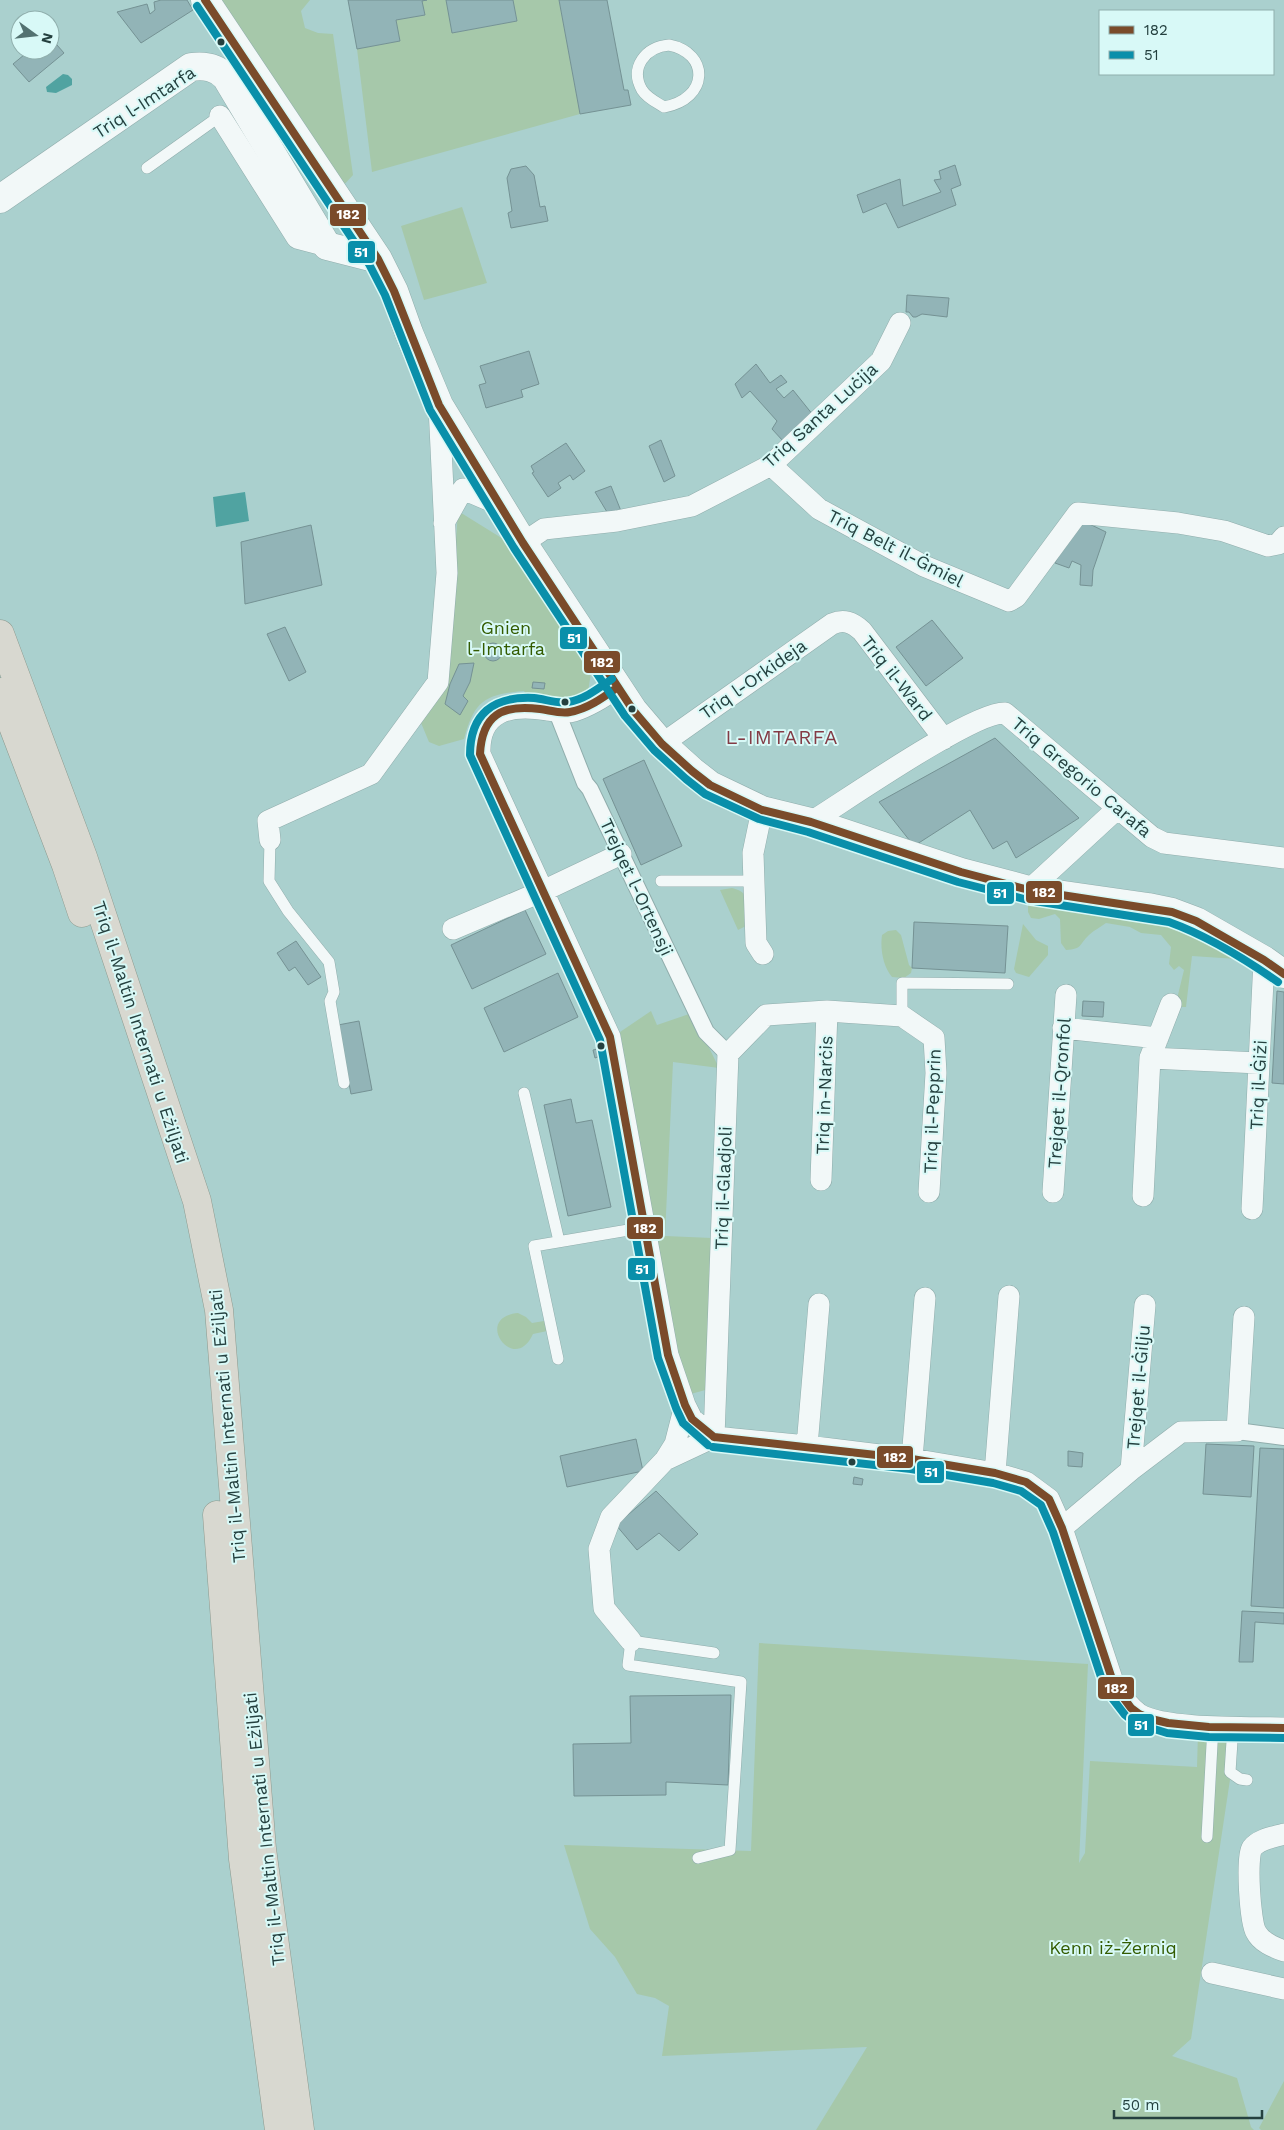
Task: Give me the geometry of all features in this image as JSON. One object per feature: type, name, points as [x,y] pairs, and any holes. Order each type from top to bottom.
[{"type":"highway","name":"Triq il-Maltin Internati u Eżiljati","points":[[0,634],[96,894],[197,1201],[212,1274],[221,1329],[262,1849],[300,2130]]},
{"type":"highway","name":"Triq il-Maltin Internati u Eżiljati","points":[[0,692],[66,865],[179,1202],[203,1314],[243,1859],[279,2130]]},
{"type":"street","points":[[205,0],[378,259],[394,291],[439,405],[523,543],[633,710],[662,744],[710,785],[762,810],[811,822],[961,872],[1029,890],[1172,912],[1196,921],[1274,967]]},
{"type":"street","name":"Triq l-Imtarfa","points":[[0,199],[191,67],[201,65],[219,70],[226,76],[327,246]]},
{"type":"street","points":[[220,116],[297,238],[378,259]]},
{"type":"street","name":"Triq Santa Luċija","points":[[523,543],[544,529],[617,521],[692,506],[771,465],[881,361],[900,323]]},
{"type":"street","points":[[270,840],[268,821],[371,774],[438,682],[447,573],[439,405]]},
{"type":"street","points":[[442,479],[473,461]]},
{"type":"street","name":"Triq Belt il-Ġmiel","points":[[771,465],[819,509],[924,566],[1008,601],[1016,597],[1078,513],[1178,523],[1224,531],[1268,546],[1278,544],[1284,537]]},
{"type":"street","points":[[444,523],[463,489],[500,505]]},
{"type":"street","name":"Triq l-Orkideja","points":[[662,744],[832,624],[839,621],[847,621]]},
{"type":"street","name":"Triq il-Ward","points":[[847,621],[862,631],[944,738]]},
{"type":"street","points":[[618,687],[600,700],[573,711],[557,712],[518,709],[495,714],[486,722],[481,732],[480,754],[610,1037],[668,1355],[685,1405],[692,1419],[714,1437]]},
{"type":"street","name":"Trejqet l-Ortensji","points":[[557,712],[585,783],[590,789],[706,1032],[728,1054]]},
{"type":"street","name":"Triq Gregorio Carafa","points":[[944,738],[991,715],[1005,713],[1152,837],[1164,843],[1284,858]]},
{"type":"street","points":[[811,822],[944,738]]},
{"type":"street","points":[[1029,890],[1118,808]]},
{"type":"street","points":[[762,810],[753,853],[756,943],[763,954]]},
{"type":"street","points":[[453,928],[543,891],[621,854]]},
{"type":"street","name":"Triq il-Ġiżi","points":[[1252,1209],[1259,1063],[1274,967]]},
{"type":"street","name":"Trejqet il-Qronfol","points":[[1053,1192],[1066,995]]},
{"type":"street","points":[[1143,1196],[1154,1048],[1171,1004]]},
{"type":"street","points":[[728,1054],[766,1015],[827,1011],[902,1016]]},
{"type":"street","name":"Triq in-Narċis","points":[[821,1180],[827,1011]]},
{"type":"street","name":"Triq il-Pepprin","points":[[902,1016],[934,1038],[936,1073],[929,1192]]},
{"type":"street","points":[[1063,1028],[1154,1048],[1259,1063]]},
{"type":"street","name":"Triq il-Gladjoli","points":[[714,1437],[728,1054]]},
{"type":"street","points":[[995,1472],[1009,1296]]},
{"type":"street","points":[[912,1459],[925,1298]]},
{"type":"street","points":[[806,1446],[819,1304]]},
{"type":"street","name":"Trejqet il-Ġilju","points":[[1131,1470],[1145,1305]]},
{"type":"street","points":[[1237,1431],[1244,1317]]},
{"type":"street","points":[[631,1641],[616,1620],[604,1608],[600,1549],[611,1517],[665,1460],[675,1444],[685,1405]]},
{"type":"street","points":[[1062,1528],[1131,1470],[1181,1432],[1237,1431],[1284,1436]]},
{"type":"street","points":[[665,1460],[714,1437],[912,1459],[995,1472],[1026,1482],[1049,1499],[1062,1528],[1114,1685],[1126,1702],[1140,1714],[1163,1722],[1284,1728]]},
{"type":"street","points":[[1284,1834],[1256,1844],[1250,1853],[1248,1865],[1255,1930],[1262,1940],[1284,1951]]},
{"type":"street","points":[[1212,1973],[1284,1989]]},
{"type":"lane","points":[[669,45],[678,47],[686,52],[695,62],[700,79],[692,94],[682,102],[664,107],[649,98],[642,90],[638,76],[639,66],[644,56],[650,50],[659,46],[669,45]]},
{"type":"lane","points":[[147,168],[220,116]]},
{"type":"lane","points":[[270,840],[269,881],[288,911],[329,962],[334,992],[330,1001],[344,1083]]},
{"type":"lane","points":[[660,881],[754,881]]},
{"type":"lane","points":[[902,1016],[902,983],[1008,984]]},
{"type":"lane","points":[[524,1093],[558,1241]]},
{"type":"lane","points":[[558,1359],[534,1246],[646,1227]]},
{"type":"lane","points":[[698,1858],[730,1850],[740,1682],[628,1665],[631,1641],[714,1653]]},
{"type":"lane","points":[[1223,1726],[1230,1772],[1240,1779],[1247,1780]]},
{"type":"lane","points":[[1208,1837],[1223,1726]]},
{"type":"green space","points":[[213,0],[310,0],[301,11],[305,28],[318,33],[333,34],[353,175],[342,187]]},
{"type":"green space","points":[[446,0],[453,33],[517,21],[513,0],[559,0],[580,114],[372,172],[357,49],[400,41],[396,20],[425,15],[422,1]]},
{"type":"green space","points":[[462,207],[487,283],[424,300],[401,226]]},
{"type":"green space","name":"Gnien l-Imtarfa","points":[[458,511],[508,542],[592,666],[588,692],[561,706],[531,701],[524,691],[491,697],[477,708],[472,716],[464,739],[439,746],[429,742],[419,718],[451,611]]},
{"type":"green space","points":[[732,888],[743,893],[748,902],[748,925],[738,930],[720,890]]},
{"type":"green space","points":[[1028,901],[1166,919],[1252,960],[1192,956],[1186,1007],[1175,1007],[1184,970],[1179,966],[1174,970],[1169,964],[1171,947],[1161,935],[1141,933],[1130,927],[1106,923],[1091,933],[1080,946],[1066,950],[1061,943],[1060,919],[1055,914],[1039,919],[1031,918],[1028,912]]},
{"type":"green space","points":[[1023,924],[1036,940],[1048,946],[1048,955],[1029,977],[1016,973],[1014,969]]},
{"type":"green space","points":[[896,930],[901,935],[909,965],[912,968],[911,973],[904,978],[892,977],[884,963],[881,946],[882,935],[888,931]]},
{"type":"green space","points":[[651,1011],[657,1025],[692,1013],[719,1068],[673,1062],[665,1236],[712,1238],[709,1389],[687,1395],[673,1338],[620,1032]]},
{"type":"green space","points":[[518,1313],[532,1323],[550,1320],[552,1330],[533,1334],[525,1345],[516,1349],[508,1347],[501,1341],[498,1324],[505,1317]]},
{"type":"green space","name":"Kenn iż-Żerniq","points":[[759,1643],[1088,1664],[1079,1863],[1085,1853],[1090,1761],[1197,1767],[1198,1733],[1237,1733],[1191,2039],[1172,2056],[1237,2078],[1251,2127],[1254,2130],[816,2130],[867,2047],[662,2056],[669,2006],[655,1998],[637,1994],[615,1957],[590,1929],[564,1845],[751,1851]]},
{"type":"green space","points":[[1284,2081],[1284,2130],[1261,2130],[1259,2128]]},
{"type":"water","points":[[63,74],[68,75],[72,79],[72,85],[56,93],[47,92],[46,87]]},
{"type":"water","points":[[245,492],[249,521],[216,527],[213,497]]},
{"type":"building","points":[[161,0],[187,0],[193,10],[141,43],[117,12],[147,4],[150,14],[155,10],[154,2]]},
{"type":"building","points":[[348,0],[427,0],[422,1],[425,15],[396,20],[400,41],[357,49]]},
{"type":"building","points":[[446,0],[513,0],[517,21],[452,33]]},
{"type":"building","points":[[559,0],[607,0],[624,90],[628,90],[631,105],[580,114]]},
{"type":"building","points":[[60,48],[64,53],[60,56]]},
{"type":"building","points":[[18,60],[56,60],[29,82],[13,64]]},
{"type":"building","points":[[955,165],[961,185],[951,189],[956,205],[898,228],[886,203],[863,213],[857,195],[900,179],[903,206],[941,192],[934,180],[941,179],[939,171]]},
{"type":"building","points":[[526,166],[534,175],[540,207],[545,206],[548,221],[511,228],[508,213],[512,211],[507,178],[511,169]]},
{"type":"building","points":[[907,295],[949,298],[947,317],[922,314],[913,317],[909,312],[906,312]]},
{"type":"building","points":[[529,351],[539,384],[521,390],[523,397],[486,408],[479,385],[486,383],[480,366]]},
{"type":"building","points":[[756,364],[770,383],[781,375],[787,382],[776,389],[784,398],[793,390],[813,415],[783,441],[772,429],[777,421],[750,391],[742,398],[735,384]]},
{"type":"building","points":[[661,440],[675,476],[664,482],[649,446]]},
{"type":"building","points":[[566,443],[585,471],[573,480],[570,475],[558,483],[561,488],[548,497],[532,473],[534,472],[531,466]]},
{"type":"building","points":[[611,486],[621,511],[607,512],[595,492]]},
{"type":"building","points":[[1077,518],[1106,532],[1093,570],[1092,586],[1080,585],[1081,565],[1072,561],[1069,568],[1055,563]]},
{"type":"building","points":[[311,525],[322,585],[245,604],[241,542]]},
{"type":"building","points":[[932,620],[963,658],[926,686],[896,647]]},
{"type":"building","points":[[285,627],[306,672],[289,681],[267,634]]},
{"type":"building","points":[[489,643],[497,643],[502,648],[500,659],[489,661],[484,656],[484,648]]},
{"type":"building","points":[[474,663],[470,682],[463,696],[468,701],[460,715],[445,704],[450,684],[459,664]]},
{"type":"building","points":[[533,682],[545,683],[544,689],[532,688]]},
{"type":"building","points":[[995,738],[1079,818],[1016,858],[1007,841],[993,849],[970,810],[914,846],[879,802]]},
{"type":"building","points":[[644,760],[682,846],[641,865],[603,779]]},
{"type":"building","points":[[525,910],[546,954],[472,989],[451,945]]},
{"type":"building","points":[[914,922],[1008,926],[1005,973],[912,968]]},
{"type":"building","points":[[296,941],[321,977],[308,985],[295,967],[289,971],[277,953]]},
{"type":"building","points":[[558,973],[578,1017],[504,1052],[484,1008]]},
{"type":"building","points":[[1277,991],[1284,992],[1284,1084],[1272,1083]]},
{"type":"building","points":[[1083,1001],[1104,1002],[1103,1017],[1082,1016]]},
{"type":"building","points":[[359,1021],[372,1090],[351,1094],[338,1025]]},
{"type":"building","points":[[598,1049],[600,1056],[595,1058],[593,1050]]},
{"type":"building","points":[[571,1099],[576,1123],[592,1120],[611,1207],[568,1216],[544,1105]]},
{"type":"building","points":[[636,1439],[643,1471],[567,1487],[560,1456]]},
{"type":"building","points":[[1206,1444],[1254,1446],[1251,1497],[1203,1494]]},
{"type":"building","points":[[1260,1448],[1284,1449],[1284,1608],[1251,1606]]},
{"type":"building","points":[[1068,1451],[1083,1453],[1082,1467],[1068,1466]]},
{"type":"building","points":[[854,1477],[863,1479],[862,1485],[853,1484]]},
{"type":"building","points":[[656,1491],[698,1534],[679,1551],[659,1533],[637,1550],[616,1525]]},
{"type":"building","points":[[1242,1611],[1284,1613],[1284,1624],[1255,1622],[1253,1662],[1239,1662]]},
{"type":"building","points":[[731,1695],[728,1785],[666,1782],[666,1795],[574,1796],[573,1744],[631,1743],[630,1696]]},
{"type":"transit line","name":"182","points":[[205,0],[378,259],[394,291],[439,405],[523,543],[633,710],[662,744],[710,785],[762,810],[811,822],[961,872],[1029,890],[1172,912],[1196,921],[1264,960],[1284,974]]},
{"type":"transit line","name":"51","points":[[197,6],[369,264],[385,295],[430,410],[514,548],[625,716],[654,750],[686,779],[705,794],[759,819],[808,832],[958,882],[1028,900],[1169,922],[1198,934],[1226,949],[1278,982]]},
{"type":"transit line","name":"51","points":[[612,679],[591,693],[574,701],[560,702],[519,698],[496,704],[479,718],[471,741],[470,755],[600,1040],[658,1358],[683,1423],[708,1445]]},
{"type":"transit line","name":"182","points":[[618,687],[601,699],[570,712],[527,708],[515,708],[505,711],[490,721],[485,730],[480,754],[610,1037],[668,1355],[685,1405],[692,1419],[714,1437]]},
{"type":"transit line","name":"182","points":[[714,1437],[912,1459],[995,1473],[1026,1482],[1049,1499],[1062,1528],[1114,1685],[1131,1708],[1151,1719],[1168,1723],[1209,1727],[1284,1728]]},
{"type":"transit line","name":"51","points":[[713,1447],[911,1469],[993,1483],[1021,1491],[1041,1505],[1053,1532],[1105,1689],[1125,1715],[1135,1723],[1167,1733],[1209,1737],[1284,1738]]},
{"type":"district","name":"L-IMTARFA","points":[[782,737]]}]
